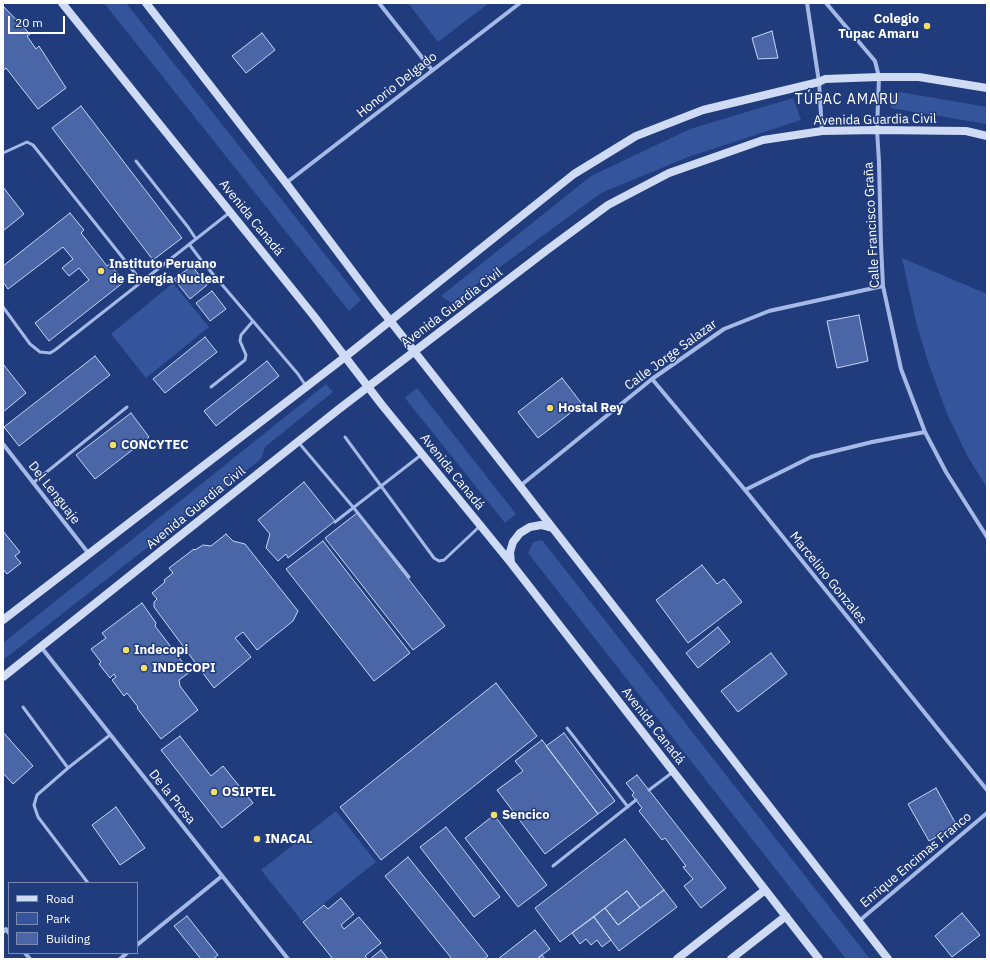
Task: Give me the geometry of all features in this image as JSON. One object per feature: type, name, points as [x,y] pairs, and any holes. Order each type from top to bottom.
[{"type":"main road","name":"Avenida Canadá","points":[[62,3],[422,454],[511,563],[819,959]]},
{"type":"main road","points":[[146,3],[414,351],[888,959]]},
{"type":"main road","name":"Avenida Guardia Civil","points":[[3,620],[345,357],[574,174],[636,136],[703,110],[819,82],[825,79],[919,77],[987,88]]},
{"type":"main road","name":"Avenida Guardia Civil","points":[[3,677],[368,386],[546,250],[608,205],[669,173],[763,140],[822,131],[877,130],[966,131],[987,136]]},
{"type":"main road","points":[[511,563],[510,552],[513,542],[520,533],[530,527],[541,525],[552,528]]},
{"type":"main road","points":[[677,959],[765,890]]},
{"type":"main road","points":[[731,959],[786,916]]},
{"type":"street","points":[[379,3],[432,70]]},
{"type":"street","name":"Honorio Delgado","points":[[286,183],[520,3]]},
{"type":"street","points":[[807,3],[819,82],[822,131]]},
{"type":"street","name":"Calle Francisco Graña","points":[[826,3],[875,61],[879,78],[877,130],[883,286],[901,369],[924,432],[946,472],[987,537]]},
{"type":"street","name":"Calle Jorge Salazar","points":[[520,486],[652,379],[724,329],[769,311],[883,286]]},
{"type":"street","name":"Marcelino Gonzales","points":[[652,379],[745,490],[987,790]]},
{"type":"street","points":[[745,490],[811,457],[872,442],[924,432]]},
{"type":"street","name":"Del Lenguaje","points":[[3,444],[88,554]]},
{"type":"street","name":"De la Prosa","points":[[41,647],[288,959]]},
{"type":"street","name":"Enrique Encimas Franco","points":[[858,922],[987,813]]},
{"type":"street","points":[[138,944],[222,876]]},
{"type":"lane","points":[[3,153],[28,142],[32,144],[142,282]]},
{"type":"lane","points":[[136,161],[196,239]]},
{"type":"lane","points":[[3,307],[30,344],[40,352],[50,353],[56,350],[230,212]]},
{"type":"lane","points":[[189,244],[200,260],[298,374],[306,386]]},
{"type":"lane","points":[[211,387],[245,360],[246,355],[240,341],[240,334],[253,321]]},
{"type":"lane","points":[[33,483],[127,407]]},
{"type":"lane","points":[[345,437],[434,558],[439,561],[444,560],[480,526]]},
{"type":"lane","points":[[298,442],[353,507],[409,578]]},
{"type":"lane","points":[[335,522],[380,485],[422,454]]},
{"type":"lane","points":[[23,707],[68,768]]},
{"type":"lane","points":[[567,728],[628,806]]},
{"type":"lane","points":[[87,882],[38,817],[34,805],[37,795],[110,735]]},
{"type":"lane","points":[[649,790],[673,772]]},
{"type":"lane","points":[[553,866],[636,800]]},
{"type":"green space","points":[[104,3],[126,3],[361,300],[349,311]]},
{"type":"green space","points":[[408,3],[489,3],[438,42]]},
{"type":"green space","points":[[900,92],[987,107],[987,124],[891,108],[891,97]]},
{"type":"green space","points":[[793,98],[801,120],[688,157],[601,193],[451,303],[441,296],[591,176],[690,129]]},
{"type":"green space","points":[[902,258],[987,294],[987,488],[968,457],[948,416],[929,365],[916,322]]},
{"type":"green space","points":[[173,283],[209,327],[146,378],[111,334]]},
{"type":"green space","points":[[326,384],[333,392],[265,447],[261,459],[3,660],[3,643]]},
{"type":"green space","points":[[417,388],[516,514],[505,523],[405,398]]},
{"type":"green space","points":[[542,540],[870,959],[846,959],[528,553],[533,542]]},
{"type":"green space","points":[[336,811],[376,862],[302,921],[261,870]]},
{"type":"building","points":[[3,6],[30,34],[27,36],[36,49],[39,46],[66,88],[38,109],[6,68],[3,71]]},
{"type":"building","points":[[772,31],[778,58],[758,59],[752,38]]},
{"type":"building","points":[[262,33],[275,50],[246,73],[232,56]]},
{"type":"building","points":[[81,106],[182,238],[153,260],[52,128]]},
{"type":"building","points":[[3,187],[24,214],[3,231]]},
{"type":"building","points":[[70,213],[84,230],[81,233],[107,266],[110,264],[124,282],[49,341],[35,323],[89,280],[79,268],[69,276],[62,268],[73,259],[63,247],[8,289],[3,282],[3,266]]},
{"type":"building","points":[[192,266],[207,285],[190,299],[174,279]]},
{"type":"building","points":[[212,291],[226,309],[210,321],[196,303]]},
{"type":"building","points":[[859,315],[868,361],[837,368],[827,321]]},
{"type":"building","points":[[205,337],[217,352],[165,393],[153,379]]},
{"type":"building","points":[[95,356],[110,375],[19,446],[4,427]]},
{"type":"building","points":[[267,361],[279,376],[216,426],[204,411]]},
{"type":"building","points":[[3,364],[26,393],[3,412]]},
{"type":"building","name":"Hostal Rey","points":[[562,378],[582,404],[538,438],[518,412]]},
{"type":"building","points":[[131,413],[149,437],[95,479],[76,455]]},
{"type":"building","points":[[304,482],[335,521],[288,558],[286,554],[278,561],[266,548],[270,534],[258,520]]},
{"type":"building","points":[[357,513],[445,626],[413,650],[325,538]]},
{"type":"building","points":[[3,531],[20,552],[15,556],[21,563],[7,574],[3,569]]},
{"type":"building","points":[[226,534],[233,541],[245,544],[298,611],[293,621],[257,650],[243,632],[235,638],[251,657],[214,688],[154,607],[154,602],[157,599],[152,593],[173,573],[169,568],[194,549],[195,550],[203,545],[211,546]]},
{"type":"building","points":[[323,541],[410,653],[374,681],[286,569]]},
{"type":"building","points":[[702,565],[717,584],[724,579],[742,602],[688,643],[656,600]]},
{"type":"building","name":"INDECOPI","points":[[142,603],[156,623],[155,626],[190,672],[179,680],[180,686],[198,710],[161,739],[127,693],[124,696],[112,680],[116,677],[114,674],[110,678],[99,664],[101,662],[91,649],[106,638],[102,633]]},
{"type":"building","points":[[718,627],[730,642],[698,668],[686,653]]},
{"type":"building","points":[[771,653],[787,674],[738,712],[721,691]]},
{"type":"building","points":[[496,683],[537,736],[381,860],[340,807]]},
{"type":"building","points":[[3,732],[33,766],[13,784],[3,773]]},
{"type":"building","points":[[564,733],[615,801],[598,814],[546,746]]},
{"type":"building","name":"OSIPTEL","points":[[180,736],[211,776],[223,766],[253,803],[222,828],[161,750]]},
{"type":"building","points":[[542,740],[598,814],[545,854],[497,790],[523,771],[515,761]]},
{"type":"building","points":[[637,775],[726,888],[701,908],[684,886],[693,879],[683,867],[686,866],[665,838],[662,840],[639,811],[642,808],[632,795],[634,793],[626,783]]},
{"type":"building","points":[[936,788],[957,826],[929,841],[908,804]]},
{"type":"building","points":[[116,807],[145,848],[120,865],[92,825]]},
{"type":"building","points":[[494,815],[547,885],[518,907],[465,838]]},
{"type":"building","points":[[446,827],[500,897],[474,917],[420,847]]},
{"type":"building","points":[[625,839],[664,890],[640,908],[627,891],[560,942],[535,908]]},
{"type":"building","points":[[408,857],[488,956],[484,959],[452,959],[385,876]]},
{"type":"building","points":[[664,890],[677,907],[619,951],[594,917],[605,908],[618,925]]},
{"type":"building","points":[[627,891],[640,908],[618,925],[605,908]]},
{"type":"building","points":[[341,898],[354,914],[341,925],[344,929],[359,917],[381,943],[365,956],[368,959],[333,959],[303,922],[324,905],[328,909]]},
{"type":"building","points":[[962,913],[980,935],[952,957],[935,936]]},
{"type":"building","points":[[187,916],[218,955],[213,959],[201,959],[174,926]]},
{"type":"building","points":[[594,917],[611,940],[602,947],[597,940],[591,945],[586,939],[580,944],[572,933]]},
{"type":"building","points":[[535,930],[550,949],[537,959],[498,959]]},
{"type":"building","points":[[381,950],[388,959],[370,959]]},
{"type":"building","points":[[542,955],[545,959],[537,959]]},
{"type":"place","name":"Colegio Tupac Amaru","points":[[927,26]]},
{"type":"place","name":"Instituto Peruano de Energía Nuclear","points":[[101,271]]},
{"type":"place","name":"Hostal Rey","points":[[550,408]]},
{"type":"place","name":"CONCYTEC","points":[[113,445]]},
{"type":"place","name":"Indecopi","points":[[126,650]]},
{"type":"place","name":"INDECOPI","points":[[144,668]]},
{"type":"place","name":"OSIPTEL","points":[[214,792]]},
{"type":"place","name":"Sencico","points":[[494,815]]},
{"type":"place","name":"INACAL","points":[[257,839]]},
{"type":"district","name":"TÚPAC AMARU","points":[[847,100]]}]
